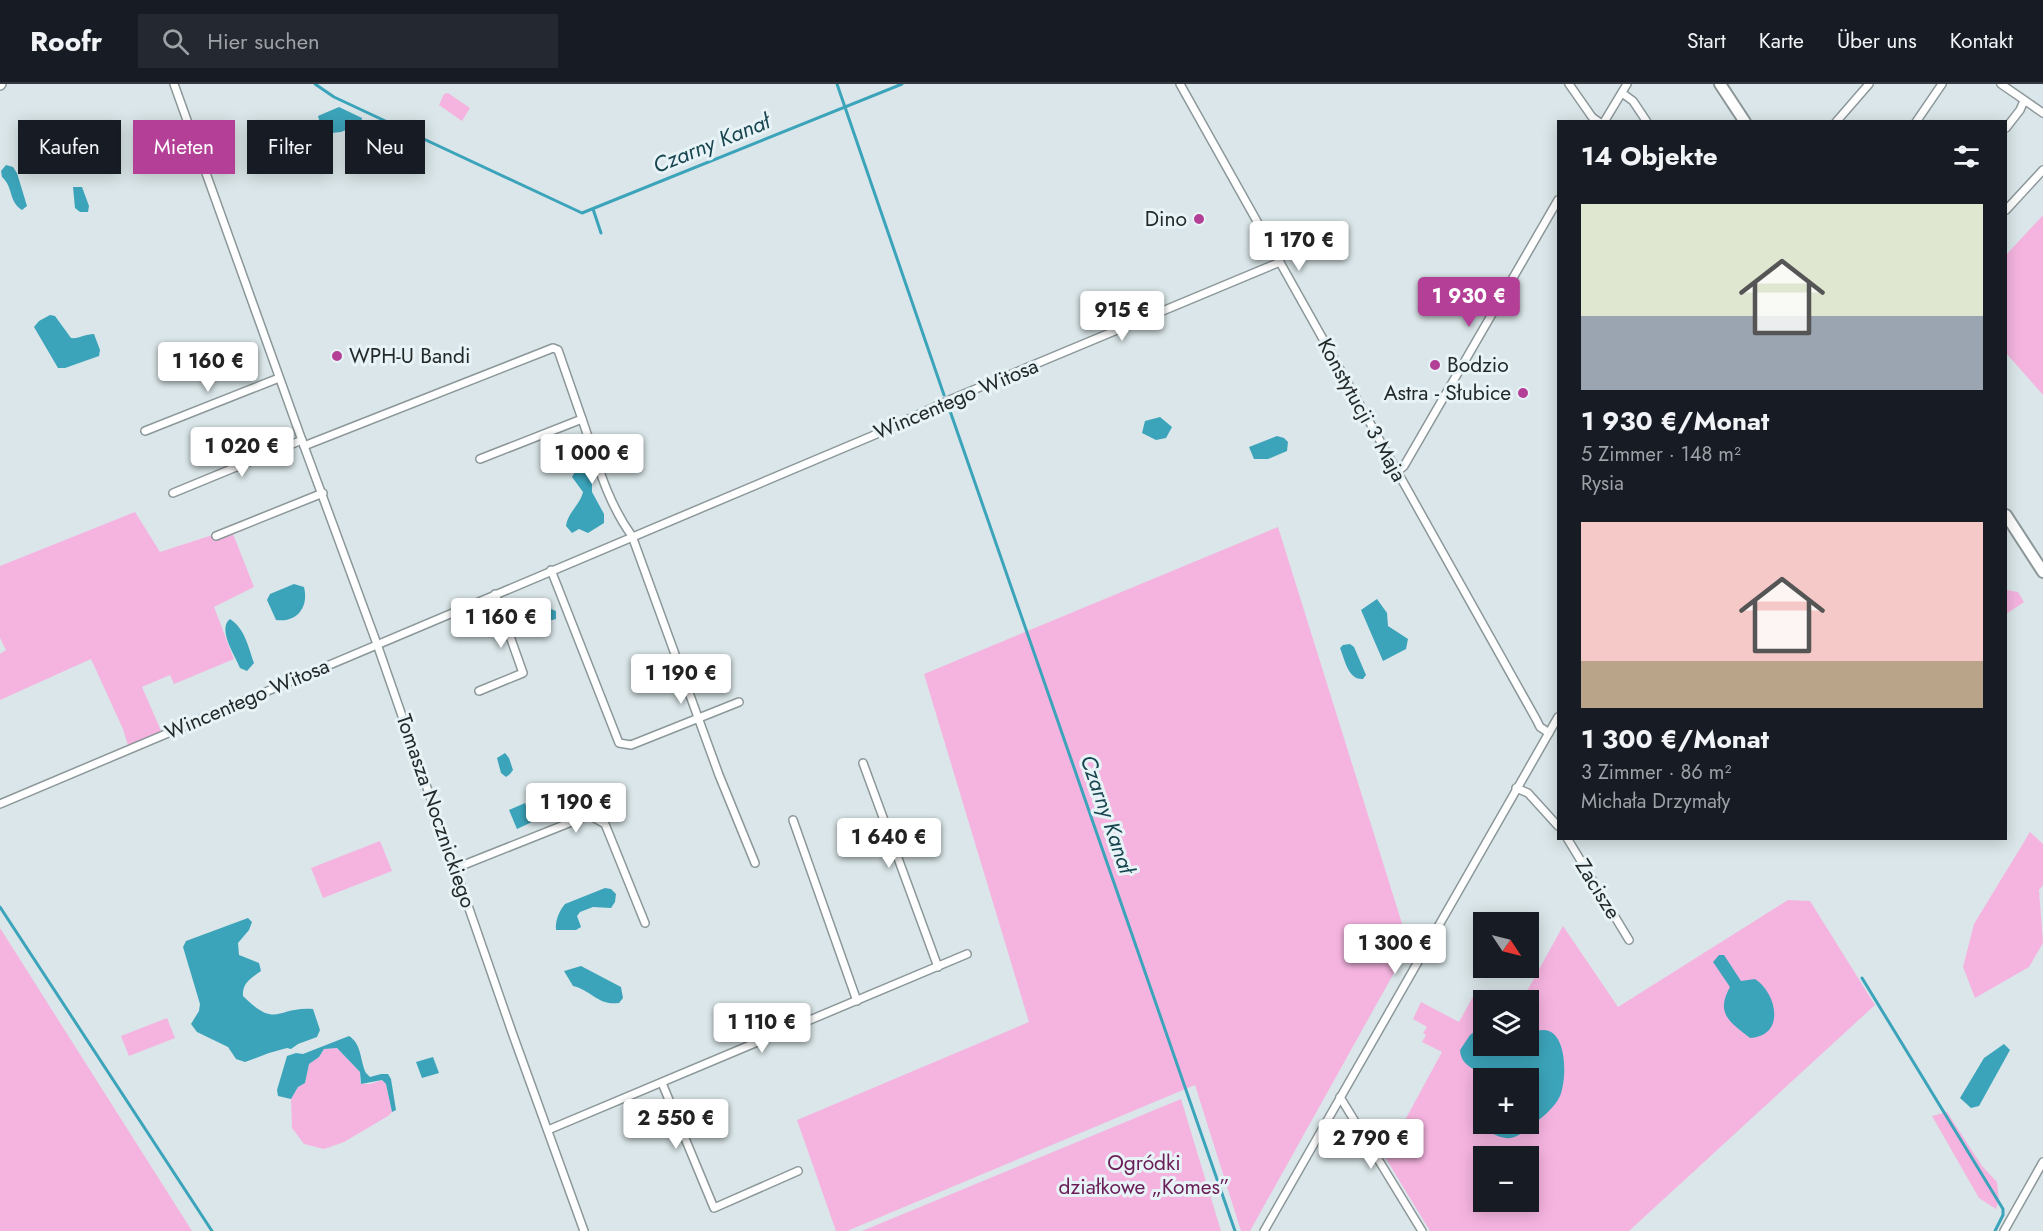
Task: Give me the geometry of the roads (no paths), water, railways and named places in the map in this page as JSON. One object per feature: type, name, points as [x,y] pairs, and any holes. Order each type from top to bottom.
[{"type":"main road","points":[[1720,84],[1744,120]]},
{"type":"main road","points":[[2007,517],[2043,572]]},
{"type":"street","name":"Tomasza Nocznickiego","points":[[174,84],[377,644],[584,1231]]},
{"type":"street","name":"Konstytucji 3 Maja","points":[[1180,84],[1540,727],[1549,733]]},
{"type":"street","points":[[1569,84],[1596,120]]},
{"type":"street","points":[[1605,120],[1627,84]]},
{"type":"street","points":[[1838,120],[1869,84]]},
{"type":"street","points":[[1917,120],[1942,84]]},
{"type":"street","points":[[2001,84],[2043,113]]},
{"type":"street","points":[[1622,93],[1634,101],[1646,120]]},
{"type":"street","points":[[2007,127],[2024,101]]},
{"type":"street","points":[[2007,209],[2043,170]]},
{"type":"street","points":[[1397,472],[1404,466],[1557,202]]},
{"type":"street","name":"Wincentego Witosa","points":[[0,804],[862,440],[954,398],[1280,262]]},
{"type":"street","points":[[173,493],[553,348],[558,350],[604,484],[621,522],[632,536],[755,863]]},
{"type":"street","points":[[145,431],[279,378]]},
{"type":"street","points":[[480,459],[582,419]]},
{"type":"street","points":[[216,536],[323,493]]},
{"type":"street","points":[[551,570],[619,743],[631,745],[739,702]]},
{"type":"street","points":[[479,691],[523,673],[495,594]]},
{"type":"street","points":[[1264,1231],[1557,719]]},
{"type":"street","points":[[863,763],[938,967]]},
{"type":"street","points":[[1516,788],[1528,793],[1557,825]]},
{"type":"street","points":[[456,868],[589,815],[606,824],[645,923]]},
{"type":"street","points":[[793,820],[857,1001]]},
{"type":"street","name":"Zacisze","points":[[1568,840],[1629,940]]},
{"type":"street","points":[[548,1130],[967,954]]},
{"type":"street","points":[[662,1083],[714,1208],[798,1171]]},
{"type":"street","points":[[1340,1096],[1422,1231]]},
{"type":"street","points":[[2004,1231],[2043,1162]]},
{"type":"water","points":[[339,107],[362,118],[362,120],[345,120],[345,130],[333,133],[333,120],[319,120],[318,116]]},
{"type":"water","points":[[6,165],[13,167],[17,173],[27,206],[22,210],[15,203],[2,177],[1,171]]},
{"type":"water","points":[[73,187],[82,187],[89,206],[88,212],[80,212],[75,208]]},
{"type":"water","points":[[50,315],[55,316],[71,338],[94,334],[100,350],[99,356],[65,368],[58,368],[34,327]]},
{"type":"water","points":[[1160,417],[1172,427],[1166,438],[1156,440],[1142,433],[1145,421]]},
{"type":"water","points":[[1277,436],[1288,442],[1287,451],[1268,459],[1254,459],[1249,447]]},
{"type":"water","points":[[570,439],[579,442],[592,479],[592,492],[604,514],[604,523],[588,533],[579,529],[572,533],[566,526],[583,492],[572,477],[577,468],[574,465],[569,471],[565,470],[561,460],[564,456],[561,451],[562,447]]},
{"type":"water","points":[[294,584],[304,587],[303,607],[290,619],[276,620],[267,600],[270,594]]},
{"type":"water","points":[[536,598],[543,607],[556,611],[556,619],[541,623],[531,600]]},
{"type":"water","points":[[1377,599],[1387,613],[1388,626],[1408,639],[1406,649],[1383,661],[1361,610]]},
{"type":"water","points":[[230,619],[243,633],[248,644],[254,663],[247,671],[240,668],[228,642],[225,629]]},
{"type":"water","points":[[1350,644],[1354,647],[1366,675],[1363,679],[1350,673],[1340,648]]},
{"type":"water","points":[[505,753],[513,770],[506,777],[501,773],[497,758]]},
{"type":"water","points":[[525,803],[532,822],[517,829],[509,810]]},
{"type":"water","points":[[605,888],[611,889],[616,894],[611,908],[593,907],[580,912],[577,916],[581,927],[576,930],[556,930],[558,916],[565,904]]},
{"type":"water","points":[[248,918],[252,922],[249,930],[238,943],[239,955],[259,963],[261,971],[246,984],[243,996],[263,1012],[271,1014],[313,1009],[320,1030],[317,1037],[291,1049],[269,1053],[245,1062],[236,1059],[228,1047],[197,1032],[191,1024],[199,1011],[200,1004],[183,947],[186,941]]},
{"type":"water","points":[[1719,955],[1724,955],[1741,981],[1755,979],[1769,994],[1773,1003],[1773,1022],[1769,1030],[1761,1035],[1750,1038],[1727,1017],[1724,1004],[1730,987],[1713,962]]},
{"type":"water","points":[[581,966],[621,987],[623,998],[619,1003],[605,1002],[573,986],[564,971]]},
{"type":"water","points":[[1539,1031],[1551,1032],[1562,1049],[1564,1074],[1560,1096],[1551,1109],[1539,1119],[1539,1068],[1473,1068],[1467,1065],[1460,1050],[1473,1033],[1473,1056],[1539,1056]]},
{"type":"water","points":[[349,1036],[359,1048],[364,1068],[370,1077],[388,1074],[391,1079],[396,1110],[392,1112],[386,1084],[382,1080],[361,1084],[360,1072],[337,1048],[324,1049],[319,1057],[309,1064],[305,1083],[298,1087],[291,1099],[278,1096],[277,1090],[287,1056],[296,1053],[303,1054]]},
{"type":"water","points":[[2004,1044],[2010,1050],[1979,1106],[1971,1108],[1960,1098],[1984,1058]]},
{"type":"water","points":[[433,1057],[439,1073],[422,1078],[416,1062]]},
{"type":"water","points":[[1494,1134],[1520,1134],[1509,1138]]},
{"type":"waterway","name":"Czarny Kanał","points":[[315,84],[334,97],[582,213],[902,84]]},
{"type":"waterway","name":"Czarny Kanał","points":[[837,84],[944,395]]},
{"type":"waterway","points":[[593,209],[601,233]]},
{"type":"waterway","name":"Czarny Kanał","points":[[949,408],[1235,1231]]},
{"type":"waterway","points":[[0,907],[212,1231]]},
{"type":"waterway","points":[[1862,978],[2003,1209],[2003,1215],[1995,1231]]},
{"type":"place","name":"Dino","points":[[1199,219]]},
{"type":"place","name":"WPH-U Bandi","points":[[337,356]]},
{"type":"place","name":"Bodzio","points":[[1435,365]]},
{"type":"place","name":"Astra - Słubice","points":[[1523,393]]},
{"type":"park label","name":"Ogródki działkowe „Komes”","points":[[1144,1175]]}]
